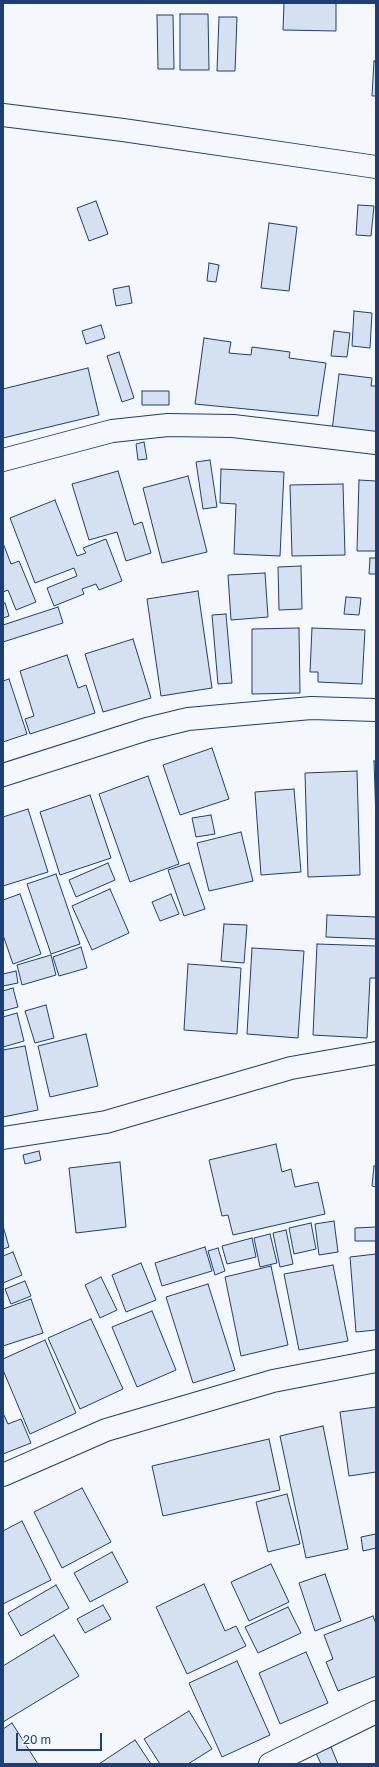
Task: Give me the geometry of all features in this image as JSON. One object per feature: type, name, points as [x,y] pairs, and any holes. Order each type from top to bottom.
[{"type":"street","points":[[3,115],[123,130],[376,167]]},
{"type":"street","points":[[3,460],[112,431],[168,425],[233,426],[376,443]]},
{"type":"street","points":[[3,775],[148,729],[188,719],[311,708],[376,710]]},
{"type":"street","points":[[3,1138],[106,1122],[291,1068],[376,1053]]},
{"type":"street","points":[[3,1475],[106,1430],[273,1381],[376,1361]]},
{"type":"street","points":[[270,1764],[376,1712]]},
{"type":"building","points":[[284,3],[336,3],[336,31],[283,30]]},
{"type":"building","points":[[180,14],[208,14],[209,70],[180,70]]},
{"type":"building","points":[[157,15],[173,15],[174,69],[158,69]]},
{"type":"building","points":[[219,17],[237,17],[235,71],[217,71]]},
{"type":"building","points":[[374,61],[376,61],[376,96],[372,96]]},
{"type":"building","points":[[96,201],[108,234],[89,241],[77,208]]},
{"type":"building","points":[[358,205],[374,206],[371,236],[356,235]]},
{"type":"building","points":[[269,223],[297,227],[289,291],[261,288]]},
{"type":"building","points":[[209,263],[219,265],[216,282],[207,281]]},
{"type":"building","points":[[129,286],[132,303],[116,306],[113,289]]},
{"type":"building","points":[[354,311],[372,313],[370,348],[352,346]]},
{"type":"building","points":[[101,325],[105,338],[86,344],[82,331]]},
{"type":"building","points":[[334,331],[350,333],[347,357],[331,356]]},
{"type":"building","points":[[204,338],[231,342],[229,353],[251,355],[252,347],[290,352],[289,358],[326,363],[318,416],[195,404]]},
{"type":"building","points":[[119,352],[134,398],[122,402],[107,356]]},
{"type":"building","points":[[88,368],[99,415],[3,438],[3,389]]},
{"type":"building","points":[[339,374],[372,378],[371,386],[376,386],[376,436],[332,430]]},
{"type":"building","points":[[142,391],[169,391],[169,405],[142,405]]},
{"type":"building","points":[[144,442],[147,459],[138,460],[136,444]]},
{"type":"building","points":[[210,460],[217,507],[203,509],[196,462]]},
{"type":"building","points":[[221,469],[284,472],[280,556],[234,554],[236,504],[220,503]]},
{"type":"building","points":[[118,471],[134,525],[142,522],[151,553],[126,561],[117,532],[89,540],[72,484]]},
{"type":"building","points":[[188,476],[207,552],[162,563],[143,488]]},
{"type":"building","points":[[359,480],[376,481],[376,551],[357,551]]},
{"type":"building","points":[[343,484],[345,555],[292,556],[290,485]]},
{"type":"building","points":[[55,500],[77,556],[86,553],[83,548],[106,539],[122,581],[99,590],[96,584],[82,589],[84,594],[54,606],[47,588],[77,576],[74,568],[35,583],[10,518]]},
{"type":"building","points":[[3,543],[11,564],[19,561],[36,602],[16,610],[8,590],[3,592]]},
{"type":"building","points":[[370,558],[376,558],[376,574],[369,574]]},
{"type":"building","points":[[301,566],[302,609],[279,610],[278,567]]},
{"type":"building","points":[[265,573],[268,617],[231,620],[228,575]]},
{"type":"building","points":[[198,591],[212,688],[161,696],[147,599]]},
{"type":"building","points":[[346,597],[361,598],[359,615],[344,614]]},
{"type":"building","points":[[5,603],[9,616],[3,618],[3,604]]},
{"type":"building","points":[[58,607],[63,623],[3,642],[3,625]]},
{"type":"building","points":[[226,614],[232,683],[218,684],[212,615]]},
{"type":"building","points":[[299,628],[300,693],[252,694],[252,629]]},
{"type":"building","points":[[312,628],[365,630],[362,684],[318,682],[318,672],[310,672]]},
{"type":"building","points":[[133,639],[151,698],[103,712],[85,654]]},
{"type":"building","points":[[67,655],[78,688],[86,685],[95,713],[30,734],[25,719],[34,716],[20,671]]},
{"type":"building","points":[[9,679],[27,734],[3,742],[3,681]]},
{"type":"building","points":[[212,748],[229,799],[180,815],[163,765]]},
{"type":"building","points":[[374,761],[376,761],[376,820]]},
{"type":"building","points":[[357,771],[360,875],[308,877],[305,773]]},
{"type":"building","points":[[148,776],[179,864],[130,882],[99,794]]},
{"type":"building","points":[[294,789],[301,872],[261,875],[255,792]]},
{"type":"building","points":[[90,795],[111,858],[60,875],[40,812]]},
{"type":"building","points":[[28,809],[48,872],[3,886],[3,817]]},
{"type":"building","points":[[211,815],[215,834],[196,837],[192,818]]},
{"type":"building","points":[[241,832],[253,881],[209,891],[197,843]]},
{"type":"building","points":[[108,863],[115,880],[76,897],[69,880]]},
{"type":"building","points":[[189,863],[205,909],[184,916],[168,870]]},
{"type":"building","points":[[56,874],[80,944],[51,954],[27,884]]},
{"type":"building","points":[[110,889],[129,933],[92,950],[72,906]]},
{"type":"building","points":[[20,894],[41,954],[13,964],[3,935],[3,900]]},
{"type":"building","points":[[171,894],[179,914],[160,921],[152,902]]},
{"type":"building","points":[[327,915],[376,917],[376,939],[326,937]]},
{"type":"building","points":[[224,924],[247,925],[244,963],[221,961]]},
{"type":"building","points":[[317,944],[376,946],[376,978],[370,978],[367,1038],[313,1035]]},
{"type":"building","points":[[81,947],[87,968],[59,976],[53,957]]},
{"type":"building","points":[[252,948],[304,951],[298,1038],[247,1034]]},
{"type":"building","points":[[51,955],[56,975],[22,985],[17,965]]},
{"type":"building","points":[[188,964],[241,968],[237,1034],[184,1030]]},
{"type":"building","points":[[16,971],[18,983],[3,986],[3,974]]},
{"type":"building","points":[[13,988],[18,1007],[3,1011],[3,991]]},
{"type":"building","points":[[46,1005],[54,1038],[35,1043],[25,1011]]},
{"type":"building","points":[[17,1013],[24,1041],[3,1047],[3,1017]]},
{"type":"building","points":[[86,1034],[98,1086],[50,1097],[38,1046]]},
{"type":"building","points":[[25,1046],[38,1110],[3,1117],[3,1050]]},
{"type":"building","points":[[276,1144],[282,1172],[291,1169],[295,1187],[318,1182],[325,1214],[233,1235],[228,1215],[222,1216],[209,1160]]},
{"type":"building","points":[[39,1151],[41,1160],[25,1164],[23,1155]]},
{"type":"building","points":[[120,1162],[126,1227],[76,1233],[69,1168]]},
{"type":"building","points":[[374,1166],[376,1166],[376,1187],[372,1186]]},
{"type":"building","points":[[334,1221],[338,1252],[319,1255],[315,1224]]},
{"type":"building","points":[[311,1223],[316,1249],[294,1254],[289,1228]]},
{"type":"building","points":[[3,1226],[9,1247],[3,1249]]},
{"type":"building","points":[[376,1227],[376,1241],[355,1241],[355,1228]]},
{"type":"building","points":[[286,1230],[293,1264],[280,1267],[273,1233]]},
{"type":"building","points":[[270,1234],[277,1263],[260,1267],[254,1238]]},
{"type":"building","points":[[252,1238],[256,1257],[227,1264],[222,1246]]},
{"type":"building","points":[[205,1247],[212,1271],[162,1286],[155,1263]]},
{"type":"building","points":[[218,1248],[225,1271],[215,1275],[208,1251]]},
{"type":"building","points":[[13,1252],[22,1275],[3,1283],[3,1256]]},
{"type":"building","points":[[376,1254],[376,1330],[356,1332],[350,1257]]},
{"type":"building","points":[[141,1263],[156,1300],[126,1312],[112,1275]]},
{"type":"building","points":[[333,1265],[348,1341],[299,1350],[284,1274]]},
{"type":"building","points":[[271,1266],[288,1345],[241,1356],[225,1277]]},
{"type":"building","points":[[101,1277],[117,1310],[100,1318],[85,1285]]},
{"type":"building","points":[[25,1281],[31,1296],[11,1304],[5,1289]]},
{"type":"building","points":[[208,1284],[235,1370],[193,1383],[166,1297]]},
{"type":"building","points":[[31,1299],[43,1333],[3,1346],[3,1309]]},
{"type":"building","points":[[152,1311],[176,1370],[137,1387],[112,1327]]},
{"type":"building","points":[[91,1319],[123,1389],[80,1409],[48,1338]]},
{"type":"building","points":[[45,1340],[76,1413],[30,1434],[3,1370],[3,1359]]},
{"type":"building","points":[[376,1407],[376,1472],[349,1476],[340,1412]]},
{"type":"building","points":[[3,1413],[8,1424],[21,1419],[31,1443],[3,1454]]},
{"type":"building","points":[[323,1426],[348,1549],[306,1558],[280,1436]]},
{"type":"building","points":[[269,1439],[280,1490],[163,1516],[152,1466]]},
{"type":"building","points":[[82,1488],[111,1542],[62,1568],[34,1512]]},
{"type":"building","points":[[287,1494],[300,1544],[268,1552],[256,1502]]},
{"type":"building","points":[[22,1521],[51,1580],[3,1604],[3,1531]]},
{"type":"building","points":[[376,1534],[376,1548],[363,1551],[361,1537]]},
{"type":"building","points":[[112,1552],[128,1582],[90,1602],[74,1573]]},
{"type":"building","points":[[271,1564],[289,1602],[249,1621],[231,1582]]},
{"type":"building","points":[[325,1574],[341,1621],[315,1631],[299,1583]]},
{"type":"building","points":[[204,1584],[225,1631],[236,1626],[246,1646],[187,1674],[156,1607]]},
{"type":"building","points":[[56,1585],[69,1608],[21,1636],[8,1613]]},
{"type":"building","points":[[103,1605],[111,1619],[85,1633],[77,1619]]},
{"type":"building","points":[[288,1607],[301,1633],[258,1653],[245,1627]]},
{"type":"building","points":[[373,1616],[376,1624],[376,1676],[338,1691],[326,1662],[333,1659],[324,1635]]},
{"type":"building","points":[[54,1635],[79,1676],[3,1722],[3,1666]]},
{"type":"building","points":[[306,1652],[328,1703],[280,1724],[259,1673]]},
{"type":"building","points":[[237,1661],[270,1735],[222,1757],[189,1683]]},
{"type":"building","points":[[189,1711],[212,1749],[188,1764],[160,1764],[144,1739]]},
{"type":"building","points":[[12,1723],[38,1764],[3,1764],[3,1729]]},
{"type":"building","points":[[135,1740],[151,1764],[99,1764]]},
{"type":"building","points":[[331,1747],[338,1764],[321,1764],[316,1753]]}]
